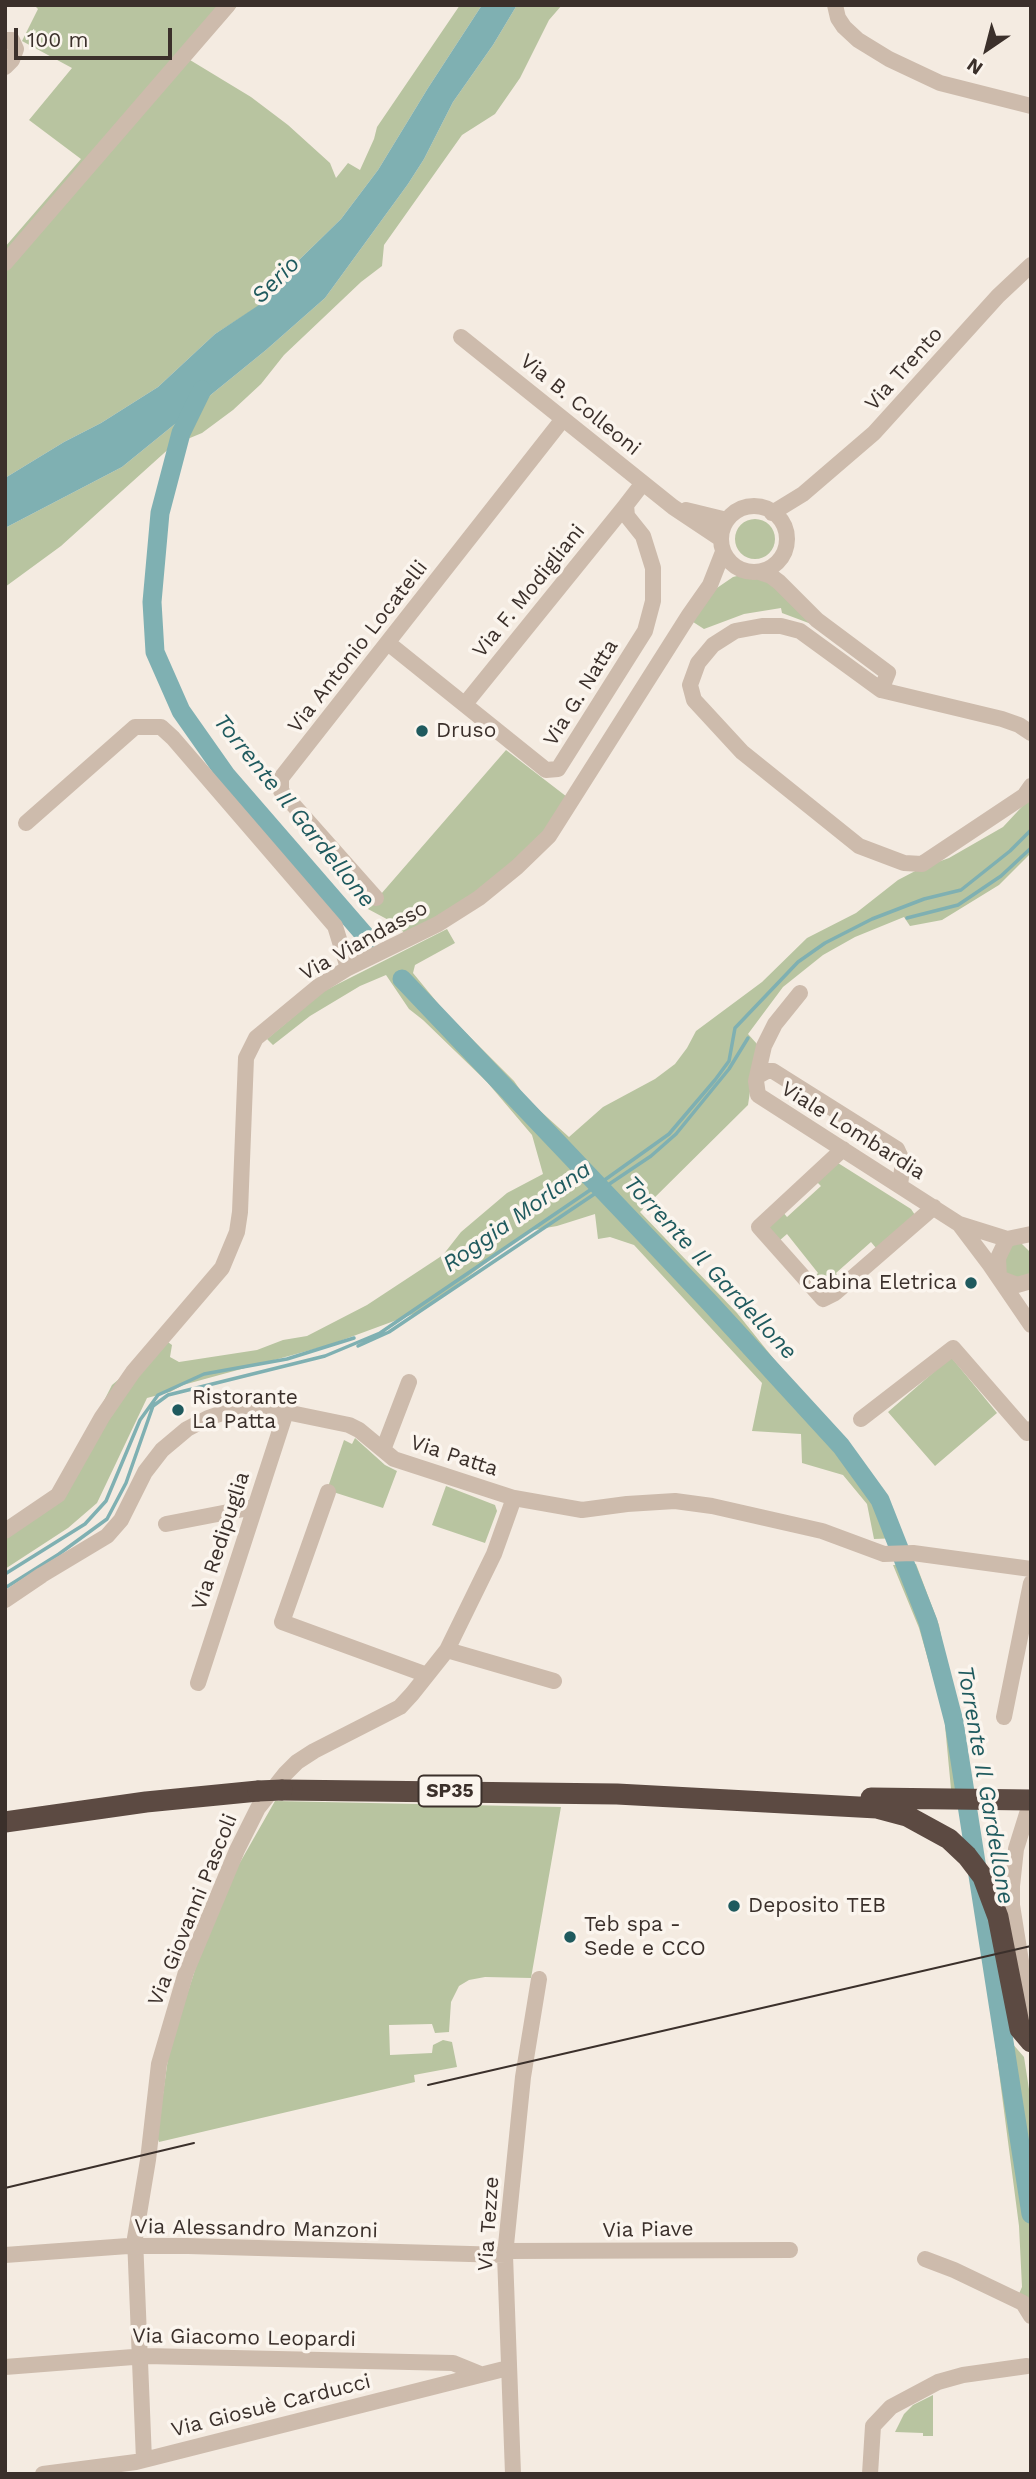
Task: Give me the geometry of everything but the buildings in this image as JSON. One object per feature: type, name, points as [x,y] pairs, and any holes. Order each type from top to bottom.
[{"type":"highway","name":"SP35","points":[[5,1822],[146,1802],[269,1793],[617,1794],[1031,1800]]},
{"type":"highway","points":[[617,1794],[877,1808],[921,1821],[959,1847],[983,1877],[998,1917],[1020,2029],[1031,2042]]},
{"type":"street","points":[[5,263],[228,5]]},
{"type":"street","points":[[835,5],[844,27],[858,40],[889,59],[940,83],[1031,106]]},
{"type":"street","points":[[5,40],[12,40],[16,49],[12,60],[5,67]]},
{"type":"street","name":"Via Trento","points":[[772,513],[803,494],[874,433],[998,296],[1031,265]]},
{"type":"street","name":"Via B. Colleoni","points":[[461,337],[722,545]]},
{"type":"street","name":"Via Antonio Locatelli","points":[[376,898],[281,791],[281,778],[563,419]]},
{"type":"street","points":[[626,505],[643,483]]},
{"type":"street","name":"Via Trento","points":[[786,534],[803,494]]},
{"type":"street","name":"Via G. Natta","points":[[388,643],[546,770],[558,769],[645,631],[653,601],[653,568],[643,536],[627,516],[626,505]]},
{"type":"street","name":"Via F. Modigliani","points":[[465,704],[626,505]]},
{"type":"street","points":[[759,572],[780,558],[786,534],[779,518],[753,506],[743,508],[727,520],[722,545],[728,559],[741,569],[771,576],[838,637],[888,673],[880,690]]},
{"type":"street","name":"Via B. Colleoni","points":[[673,507],[727,520]]},
{"type":"street","name":"Via Viandasso","points":[[5,1531],[58,1495],[102,1417],[133,1373],[222,1268],[237,1232],[240,1212],[246,1058],[256,1038],[319,986],[348,968],[438,924],[479,898],[549,836],[710,585],[722,545]]},
{"type":"street","points":[[780,558],[789,593]]},
{"type":"street","name":"Via Viandasso","points":[[710,585],[741,569]]},
{"type":"street","points":[[1031,733],[1002,719],[880,690],[800,631],[771,626],[735,631],[713,645],[698,663],[690,685],[695,700],[743,752],[859,846],[888,859],[922,864],[1024,796],[1031,786]]},
{"type":"street","points":[[26,823],[135,727],[161,727],[334,926],[348,968]]},
{"type":"street","name":"Viale Lombardia","points":[[800,993],[775,1024],[764,1046],[755,1089],[763,1099],[959,1224],[1007,1239],[1030,1237]]},
{"type":"street","points":[[758,1076],[773,1071],[897,1149],[903,1162],[900,1185]]},
{"type":"street","points":[[843,1149],[759,1227],[823,1299],[835,1293],[934,1207]]},
{"type":"street","points":[[959,1224],[1031,1325]]},
{"type":"street","points":[[999,1278],[998,1258],[1007,1239]]},
{"type":"street","points":[[999,1278],[1017,1284],[1031,1281]]},
{"type":"street","points":[[861,1419],[953,1348],[1027,1433],[1031,1429]]},
{"type":"street","points":[[383,1450],[409,1382]]},
{"type":"street","name":"Via Patta","points":[[5,1600],[111,1532],[121,1520],[149,1467],[162,1450],[187,1429],[234,1409],[286,1412],[349,1424],[394,1459],[514,1498],[582,1510],[675,1501],[712,1506],[822,1531],[884,1554],[913,1553],[1031,1569]]},
{"type":"street","name":"Via Redipuglia","points":[[198,1683],[286,1412]]},
{"type":"street","points":[[328,1492],[282,1622],[428,1675]]},
{"type":"street","name":"Via Giovanni Pascoli","points":[[144,2460],[136,2246],[159,2064],[171,2015],[203,1928],[252,1818],[269,1793],[297,1762],[400,1707],[447,1650],[494,1554],[514,1498]]},
{"type":"street","points":[[166,1524],[254,1507]]},
{"type":"street","points":[[1004,1717],[1031,1583]]},
{"type":"street","points":[[447,1650],[554,1681]]},
{"type":"street","points":[[1031,1800],[1013,1870],[1012,1905],[1031,2024]]},
{"type":"street","name":"Via Tezze","points":[[513,2474],[505,2253],[523,2077],[539,1979]]},
{"type":"street","name":"Via Alessandro Manzoni","points":[[5,2255],[188,2245],[343,2252],[505,2253]]},
{"type":"street","name":"Via Piave","points":[[505,2253],[790,2250]]},
{"type":"street","points":[[925,2259],[1023,2303],[1031,2316]]},
{"type":"street","name":"Via Giacomo Leopardi","points":[[5,2367],[140,2356],[453,2363],[480,2374]]},
{"type":"street","points":[[870,2474],[873,2426],[891,2407],[938,2382],[963,2375],[1027,2366]]},
{"type":"street","name":"Via Giosuè Carducci","points":[[43,2474],[144,2460],[508,2368]]},
{"type":"green space","points":[[34,5],[238,5],[190,60],[251,97],[288,125],[330,163],[336,178],[348,163],[360,170],[377,127],[460,5],[482,5],[378,170],[341,219],[299,260],[265,302],[215,334],[158,387],[5,478],[5,247],[81,159],[29,120],[72,68],[22,41],[38,9]]},
{"type":"green space","points":[[517,5],[562,5],[549,20],[520,78],[495,114],[462,135],[384,245],[382,266],[361,282],[284,355],[261,384],[233,410],[202,433],[173,445],[61,546],[5,587],[5,528],[122,467],[266,350],[325,298],[408,184],[453,102]]},
{"type":"green space","points":[[755,519],[763,520],[769,525],[774,531],[774,547],[769,553],[763,558],[755,559],[747,558],[741,553],[736,547],[735,539],[736,531],[741,525],[747,520]]},
{"type":"green space","points":[[764,574],[814,625],[782,613],[781,608],[744,614],[704,629],[690,620],[714,590],[733,577]]},
{"type":"green space","points":[[506,750],[571,800],[556,821],[486,890],[406,935],[396,924],[368,909]]},
{"type":"green space","points":[[1031,797],[1031,853],[999,885],[942,920],[910,926],[904,917],[855,937],[823,955],[783,987],[748,1034],[757,1044],[748,1105],[640,1212],[737,1313],[875,1485],[901,1538],[874,1539],[867,1504],[843,1475],[802,1463],[801,1434],[752,1431],[762,1383],[634,1245],[610,1237],[598,1239],[595,1214],[557,1226],[528,1231],[424,1310],[329,1345],[183,1385],[170,1392],[147,1398],[97,1503],[68,1528],[5,1569],[5,1540],[64,1479],[112,1385],[165,1340],[172,1345],[170,1357],[179,1362],[257,1350],[283,1340],[307,1336],[367,1305],[443,1255],[461,1232],[507,1193],[543,1174],[532,1135],[487,1082],[409,1009],[386,975],[360,986],[310,1016],[273,1045],[267,1039],[324,991],[447,929],[455,943],[415,965],[413,973],[445,1012],[514,1081],[526,1098],[569,1137],[603,1107],[655,1079],[675,1064],[696,1031],[762,982],[807,938],[856,913],[898,880],[949,858],[1003,827]]},
{"type":"green space","points":[[838,1163],[911,1209],[915,1215],[876,1248],[871,1242],[836,1273],[840,1280],[828,1290],[822,1290],[812,1279],[818,1273],[787,1234],[779,1241],[766,1226],[782,1211],[787,1217],[821,1186],[816,1181]]},
{"type":"green space","points":[[1021,1243],[1029,1251],[1030,1277],[1020,1280],[1004,1273],[1004,1253],[1010,1246]]},
{"type":"green space","points":[[951,1357],[997,1413],[935,1466],[888,1412]]},
{"type":"green space","points":[[355,1438],[385,1465],[397,1471],[383,1508],[327,1490],[344,1440],[352,1444]]},
{"type":"green space","points":[[446,1486],[495,1505],[497,1511],[485,1543],[432,1525]]},
{"type":"green space","points":[[916,1564],[939,1625],[970,1789],[951,1789],[944,1715],[919,1628],[893,1565]]},
{"type":"green space","points":[[275,1801],[561,1807],[531,1978],[485,1977],[469,1980],[459,1986],[451,2002],[449,2032],[435,2033],[432,2024],[389,2025],[390,2055],[432,2053],[433,2045],[443,2040],[452,2042],[457,2067],[414,2075],[415,2082],[159,2142],[157,2137],[169,2051],[201,1951],[234,1873]]},
{"type":"green space","points":[[996,1963],[1011,2042],[1024,2057],[1031,2102],[1031,2314],[1018,2296],[1022,2287],[1019,2226],[985,1965]]},
{"type":"green space","points":[[933,2395],[933,2436],[895,2432],[904,2414],[913,2405]]},
{"type":"water","points":[[482,5],[517,5],[453,102],[408,184],[325,298],[266,350],[122,467],[5,528],[5,478],[158,387],[215,334],[265,301],[299,260],[341,219],[378,170]]},
{"type":"waterway","name":"Torrente Il Gardellone","points":[[202,390],[181,433],[160,513],[152,602],[155,652],[181,711],[226,775],[369,940]]},
{"type":"waterway","name":"Roggia Morlana","points":[[5,1588],[107,1519],[126,1483],[153,1406],[168,1395],[325,1356],[380,1333],[669,1134],[729,1061],[735,1028],[798,962],[825,943],[872,919],[924,899],[961,890],[1010,851],[1031,830]]},
{"type":"waterway","points":[[907,918],[958,905],[1001,876],[1031,848]]},
{"type":"waterway","name":"Torrente Il Gardellone","points":[[402,979],[710,1303],[841,1446],[880,1500],[928,1622],[954,1722],[1031,2214]]},
{"type":"waterway","points":[[358,1346],[389,1332],[651,1156],[676,1134],[729,1069],[748,1038]]},
{"type":"waterway","points":[[5,1574],[85,1524],[106,1501],[140,1420],[158,1395],[204,1374],[287,1359],[354,1338]]},
{"type":"tram line","points":[[428,2085],[1031,1946]]},
{"type":"tram line","points":[[5,2188],[194,2143]]},
{"type":"place","name":"Druso","points":[[422,731]]},
{"type":"place","name":"Cabina Eletrica","points":[[971,1283]]},
{"type":"place","name":"Ristorante La Patta","points":[[178,1410]]},
{"type":"place","name":"Deposito TEB","points":[[734,1906]]},
{"type":"place","name":"Teb spa - Sede e CCO","points":[[570,1937]]},
{"type":"water label","name":"Serio","points":[[276,280]]}]
